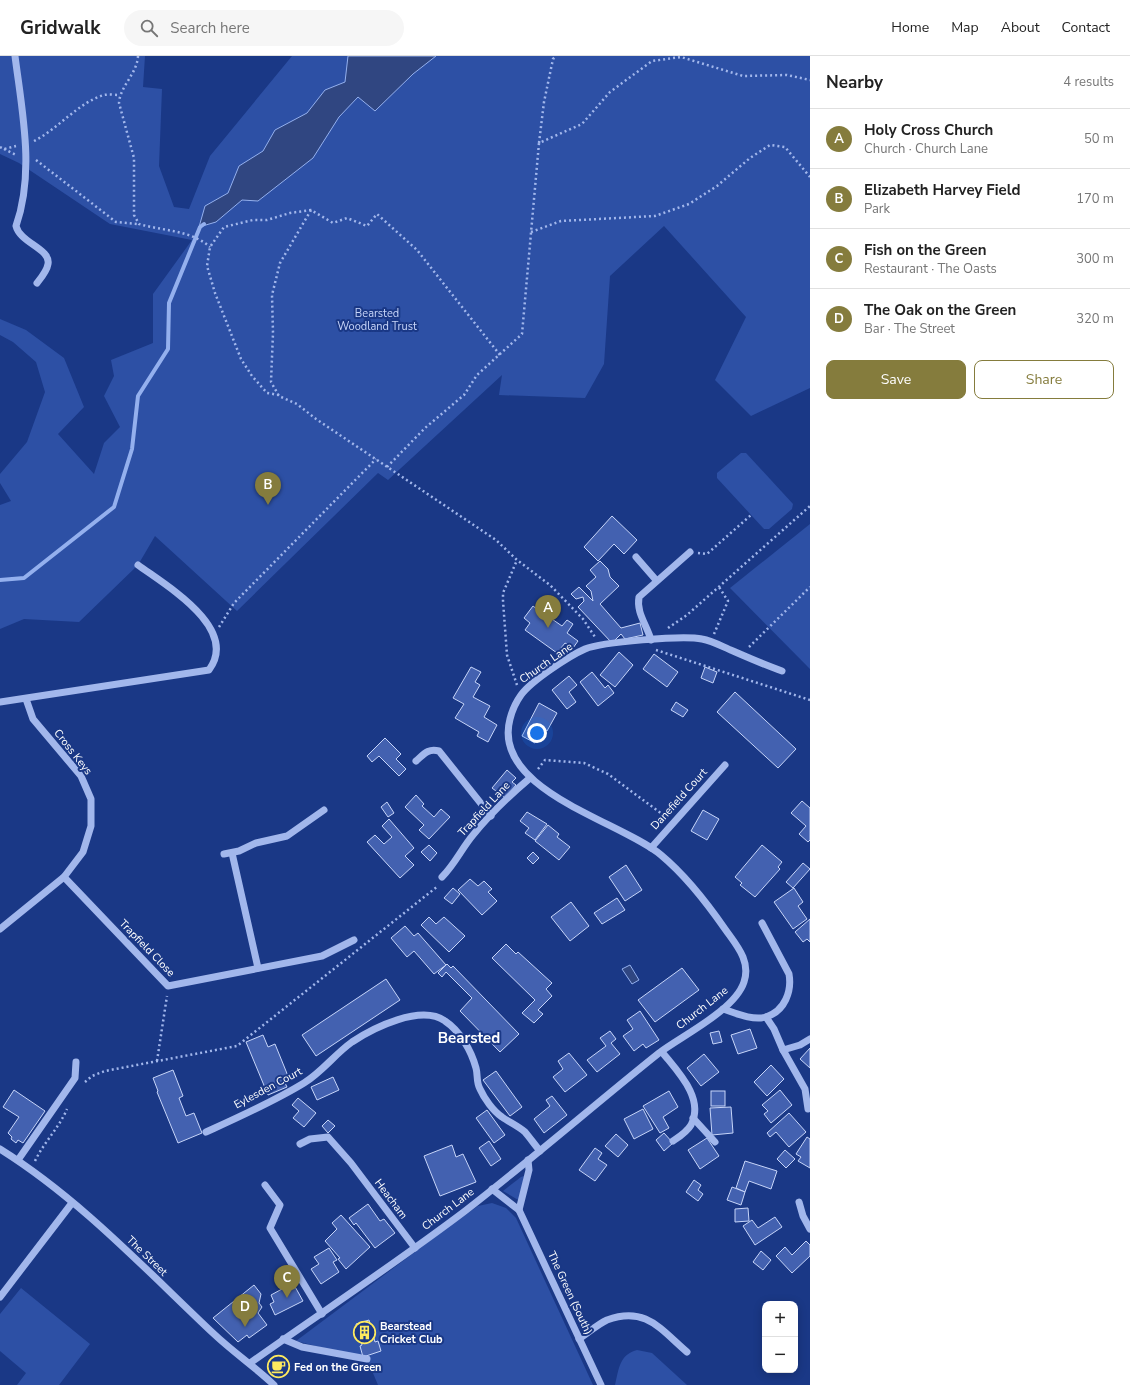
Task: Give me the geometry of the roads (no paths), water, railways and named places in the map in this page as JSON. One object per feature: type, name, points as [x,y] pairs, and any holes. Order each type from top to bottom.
[{"type":"street","points":[[15,56],[24,144],[26,182],[23,204],[16,226],[23,239],[46,255],[48,259],[47,268],[37,283]]},
{"type":"street","points":[[651,640],[638,611],[639,597],[656,580],[690,552]]},
{"type":"street","points":[[636,557],[656,580]]},
{"type":"street","points":[[0,702],[210,670],[214,663],[218,646],[214,636],[194,606],[138,565]]},
{"type":"street","name":"Church Lane","points":[[250,1363],[415,1248],[492,1189],[662,1052],[723,1009],[734,1000],[743,985],[745,976],[745,960],[721,923],[686,880],[661,855],[651,848],[600,821],[530,778],[516,760],[511,749],[508,733],[509,723],[515,704],[524,692],[573,656],[587,648],[651,640],[692,638],[711,642],[782,671]]},
{"type":"street","name":"Cross Keys","points":[[0,929],[64,877],[83,852],[91,826],[91,799],[80,776],[33,719],[26,699]]},
{"type":"street","points":[[416,761],[428,751],[433,749],[439,751],[491,816]]},
{"type":"street","name":"Danefield Court","points":[[651,848],[725,765]]},
{"type":"street","name":"Trapfield Lane","points":[[442,877],[449,870],[473,835],[530,778]]},
{"type":"street","points":[[224,854],[239,851],[256,843],[287,836],[324,810]]},
{"type":"street","points":[[232,852],[258,968]]},
{"type":"street","name":"Trapfield Close","points":[[64,877],[168,986],[322,956],[354,940]]},
{"type":"street","points":[[723,1009],[740,1015],[766,1017],[780,1008],[788,996],[790,981],[789,974],[762,923]]},
{"type":"street","name":"Eylesden Court","points":[[206,1132],[305,1083],[322,1070],[351,1043],[372,1031],[397,1020],[426,1014],[444,1020],[453,1027],[467,1046],[477,1069],[477,1080],[480,1089],[494,1110],[500,1116],[526,1133],[540,1151]]},
{"type":"street","points":[[766,1017],[774,1029],[783,1050],[805,1089],[808,1109]]},
{"type":"street","points":[[783,1050],[800,1045],[810,1039]]},
{"type":"street","points":[[662,1052],[692,1094],[694,1102],[691,1126],[673,1141]]},
{"type":"street","points":[[18,1160],[75,1078],[76,1062]]},
{"type":"street","points":[[693,1118],[715,1142]]},
{"type":"street","name":"Heacham","points":[[300,1144],[310,1139],[328,1137],[351,1163],[415,1248]]},
{"type":"street","name":"The Street","points":[[0,1149],[18,1160],[72,1203],[110,1236],[225,1345],[250,1363],[273,1385]]},
{"type":"street","points":[[519,1210],[529,1170],[528,1160]]},
{"type":"street","points":[[265,1185],[280,1205],[270,1228],[322,1314]]},
{"type":"street","name":"The Green (South)","points":[[492,1189],[519,1210],[601,1385]]},
{"type":"street","points":[[799,1202],[803,1216],[810,1229]]},
{"type":"street","points":[[0,1297],[72,1203]]},
{"type":"street","points":[[579,1339],[607,1320],[640,1315],[654,1324],[686,1352]]},
{"type":"street","points":[[283,1339],[302,1347],[367,1359]]},
{"type":"waterway","points":[[0,580],[24,578],[114,507],[132,449],[138,396],[168,349],[169,303],[200,227],[204,224]]},
{"type":"place","name":"Elizabeth Harvey Field","points":[[268,505]]},
{"type":"place","name":"Holy Cross Church","points":[[548,628]]},
{"type":"place","name":"Fish on the Green","points":[[287,1298]]},
{"type":"place","name":"The Oak on the Green","points":[[245,1327]]},
{"type":"place","name":"Bearstead Cricket Club","points":[[365,1332]]},
{"type":"place","name":"Fed on the Green","points":[[278,1367]]},
{"type":"district","name":"Bearsted","points":[[469,1038]]},
{"type":"park label","name":"Bearsted Woodland Trust","points":[[377,319]]}]
